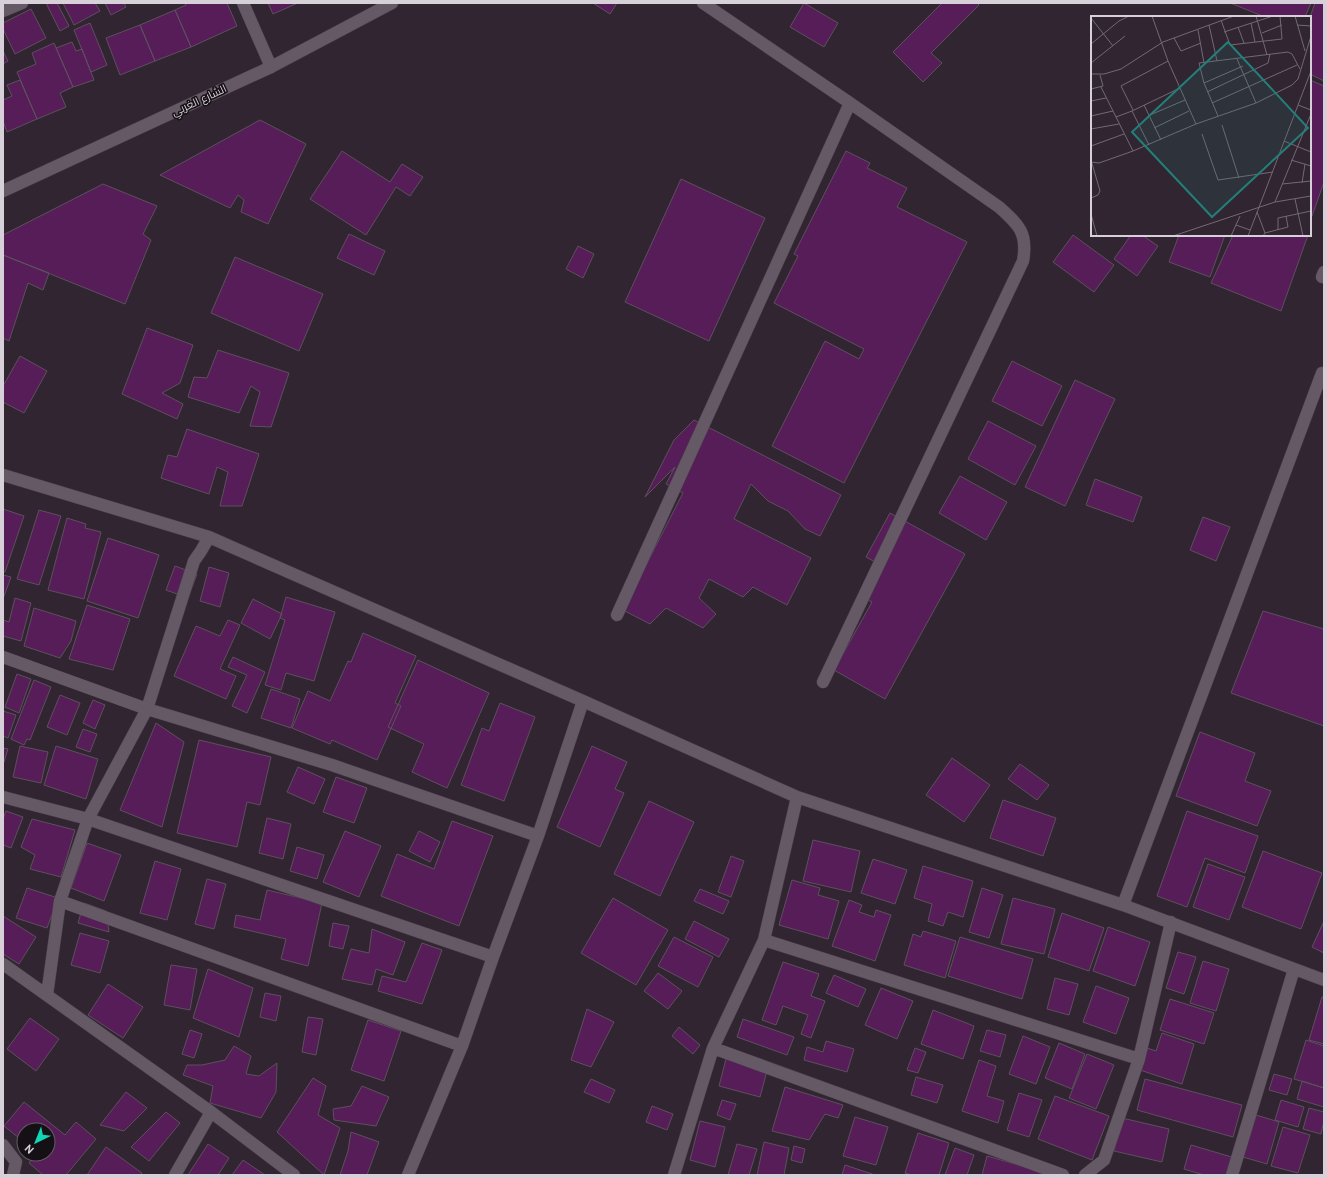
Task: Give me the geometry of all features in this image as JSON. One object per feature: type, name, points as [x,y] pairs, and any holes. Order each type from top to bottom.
[{"type":"street","points":[[3,11],[22,3]]},
{"type":"street","points":[[243,3],[271,67]]},
{"type":"street","name":"الشارع الغربي","points":[[3,191],[271,67],[392,3]]},
{"type":"street","points":[[703,3],[850,102],[999,207],[1015,221],[1023,234],[1026,247],[1024,261],[823,682]]},
{"type":"street","points":[[617,615],[850,102]]},
{"type":"street","points":[[1123,905],[1322,373]]},
{"type":"street","points":[[3,476],[209,537],[797,797],[1123,905],[1324,980]]},
{"type":"street","points":[[47,995],[60,901],[88,819],[147,709],[194,561],[209,537]]},
{"type":"street","points":[[3,658],[147,709],[332,765],[538,836]]},
{"type":"street","points":[[408,1175],[462,1046],[538,836],[582,701]]},
{"type":"street","points":[[3,797],[88,819],[493,957]]},
{"type":"street","points":[[674,1175],[713,1048],[764,940],[797,797]]},
{"type":"street","points":[[60,901],[462,1046]]},
{"type":"street","points":[[1085,1175],[1104,1160],[1138,1059],[1171,922]]},
{"type":"street","points":[[764,940],[1138,1059]]},
{"type":"street","points":[[3,964],[211,1112],[294,1175]]},
{"type":"street","points":[[1232,1175],[1294,969]]},
{"type":"street","points":[[713,1048],[1063,1175]]},
{"type":"street","points":[[175,1175],[211,1112]]},
{"type":"street","points":[[3,1145],[16,1162],[13,1175]]},
{"type":"building","points":[[46,3],[57,3],[69,26],[60,31]]},
{"type":"building","points":[[63,3],[95,3],[100,11],[74,25]]},
{"type":"building","points":[[105,3],[124,3],[126,7],[111,15]]},
{"type":"building","points":[[185,3],[227,3],[237,26],[191,47],[175,10],[186,5]]},
{"type":"building","points":[[268,3],[298,3],[273,14]]},
{"type":"building","points":[[593,3],[617,3],[610,14]]},
{"type":"building","points":[[804,3],[838,23],[824,47],[790,27]]},
{"type":"building","points":[[942,3],[977,3],[979,5],[931,53],[942,63],[923,82],[893,52]]},
{"type":"building","points":[[1230,3],[1311,3],[1305,16],[1262,16]]},
{"type":"building","points":[[1315,3],[1324,3],[1324,81],[1311,74],[1310,16]]},
{"type":"building","points":[[31,9],[46,38],[15,54],[3,29],[3,23]]},
{"type":"building","points":[[175,10],[191,47],[155,61],[140,25]]},
{"type":"building","points":[[90,23],[107,65],[91,72],[74,30]]},
{"type":"building","points":[[140,25],[155,61],[120,75],[106,38]]},
{"type":"building","points":[[72,42],[76,51],[82,49],[94,80],[73,87],[56,48]]},
{"type":"building","points":[[54,43],[73,87],[60,93],[66,107],[37,119],[17,72],[36,64],[32,53]]},
{"type":"building","points":[[3,51],[8,61],[3,64]]},
{"type":"building","points":[[20,80],[37,119],[7,132],[3,121],[3,100],[12,96],[7,85]]},
{"type":"building","points":[[1311,80],[1324,86],[1324,182],[1312,216]]},
{"type":"building","points":[[260,120],[306,144],[268,224],[241,212],[244,200],[238,195],[230,208],[160,175]]},
{"type":"building","points":[[342,151],[390,182],[402,164],[423,177],[410,196],[396,187],[366,235],[310,199]]},
{"type":"building","points":[[846,151],[870,163],[867,168],[907,188],[897,207],[967,242],[844,483],[772,446],[825,341],[859,359],[864,349],[774,303],[798,256],[794,254]]},
{"type":"building","points":[[681,179],[765,218],[709,341],[625,302]]},
{"type":"building","points":[[103,184],[157,206],[143,234],[151,240],[125,304],[3,255],[3,235]]},
{"type":"building","points":[[349,234],[385,251],[374,275],[337,258]]},
{"type":"building","points":[[1073,235],[1114,265],[1094,292],[1053,262]]},
{"type":"building","points":[[1130,236],[1143,236],[1158,246],[1137,276],[1114,259]]},
{"type":"building","points":[[1179,236],[1225,236],[1210,277],[1169,262]]},
{"type":"building","points":[[1233,236],[1308,236],[1281,311],[1211,283]]},
{"type":"building","points":[[578,246],[594,254],[583,278],[566,269]]},
{"type":"building","points":[[3,255],[49,273],[43,290],[28,283],[9,341],[3,338]]},
{"type":"building","points":[[235,257],[323,294],[299,351],[211,313]]},
{"type":"building","points":[[147,328],[193,345],[180,383],[162,393],[183,404],[177,419],[122,394]]},
{"type":"building","points":[[218,350],[289,373],[271,427],[250,426],[260,392],[251,386],[239,413],[188,397],[194,377],[207,378]]},
{"type":"building","points":[[20,356],[47,371],[24,413],[3,402],[3,386]]},
{"type":"building","points":[[1012,361],[1062,386],[1042,426],[992,401]]},
{"type":"building","points":[[1075,380],[1115,399],[1065,506],[1025,487]]},
{"type":"building","points":[[694,420],[841,495],[820,536],[805,529],[788,511],[768,501],[751,484],[734,519],[811,558],[787,605],[753,587],[743,597],[709,579],[699,598],[716,614],[703,628],[666,608],[650,624],[623,610],[683,493],[666,484],[675,467],[645,497],[674,440]]},
{"type":"building","points":[[988,421],[1036,446],[1015,485],[968,459]]},
{"type":"building","points":[[187,429],[259,454],[242,506],[220,506],[228,472],[217,467],[209,494],[161,478],[168,455],[177,457]]},
{"type":"building","points":[[960,476],[1007,502],[986,540],[939,513]]},
{"type":"building","points":[[1095,479],[1142,497],[1133,522],[1086,505]]},
{"type":"building","points":[[3,509],[24,516],[5,572],[3,571]]},
{"type":"building","points":[[39,510],[61,516],[39,585],[17,579]]},
{"type":"building","points":[[890,513],[965,554],[885,699],[834,670],[872,602],[860,596],[877,563],[866,557]]},
{"type":"building","points":[[1203,517],[1230,527],[1216,561],[1190,550]]},
{"type":"building","points":[[67,518],[86,524],[85,528],[101,532],[84,599],[48,590]]},
{"type":"building","points":[[108,538],[159,555],[138,618],[87,601]]},
{"type":"building","points":[[175,566],[197,574],[188,598],[166,590]]},
{"type":"building","points":[[209,567],[229,573],[220,607],[200,601]]},
{"type":"building","points":[[3,575],[11,577],[3,599]]},
{"type":"building","points":[[286,597],[335,612],[314,681],[286,673],[281,690],[265,685],[285,620],[280,618]]},
{"type":"building","points":[[15,598],[31,603],[21,641],[3,636],[3,620],[9,622]]},
{"type":"building","points":[[253,599],[282,614],[270,639],[241,623]]},
{"type":"building","points":[[87,605],[130,619],[113,670],[69,659]]},
{"type":"building","points":[[34,608],[76,621],[71,641],[60,658],[24,646]]},
{"type":"building","points":[[1263,611],[1324,629],[1324,726],[1231,693]]},
{"type":"building","points":[[228,620],[240,625],[220,669],[236,676],[226,699],[174,676],[196,626],[220,636]]},
{"type":"building","points":[[363,633],[416,656],[395,703],[401,706],[377,760],[332,740],[330,744],[292,728],[308,691],[330,701],[348,661],[351,662]]},
{"type":"building","points":[[233,657],[265,672],[247,713],[232,706],[247,675],[228,667]]},
{"type":"building","points":[[418,660],[489,693],[447,788],[412,772],[424,744],[388,727]]},
{"type":"building","points":[[17,674],[31,679],[19,713],[5,707]]},
{"type":"building","points":[[34,680],[51,687],[30,740],[27,739],[24,745],[11,739]]},
{"type":"building","points":[[271,689],[300,699],[291,728],[261,718]]},
{"type":"building","points":[[60,695],[80,703],[67,735],[47,727]]},
{"type":"building","points":[[93,700],[105,705],[95,729],[83,723]]},
{"type":"building","points":[[500,703],[535,717],[504,801],[461,785],[482,728],[489,731]]},
{"type":"building","points":[[3,711],[16,715],[8,738],[3,736]]},
{"type":"building","points":[[156,723],[184,742],[162,827],[120,810]]},
{"type":"building","points":[[83,729],[97,734],[90,752],[76,747]]},
{"type":"building","points":[[1200,732],[1255,753],[1245,781],[1271,791],[1257,826],[1176,796]]},
{"type":"building","points":[[199,740],[271,757],[260,805],[247,802],[237,847],[177,833]]},
{"type":"building","points":[[20,746],[48,752],[41,783],[13,777]]},
{"type":"building","points":[[56,746],[98,759],[86,799],[44,785]]},
{"type":"building","points":[[592,746],[627,762],[615,789],[624,793],[600,847],[557,827]]},
{"type":"building","points":[[3,748],[8,749],[3,765]]},
{"type":"building","points":[[952,758],[990,785],[964,822],[926,795]]},
{"type":"building","points":[[1020,764],[1049,785],[1037,800],[1008,779]]},
{"type":"building","points":[[298,767],[325,779],[314,804],[287,792]]},
{"type":"building","points":[[336,777],[367,788],[354,823],[323,812]]},
{"type":"building","points":[[1003,800],[1056,818],[1043,856],[990,838]]},
{"type":"building","points":[[649,801],[694,822],[660,896],[614,874]]},
{"type":"building","points":[[6,811],[23,817],[11,848],[3,845],[3,819]]},
{"type":"building","points":[[1187,811],[1258,836],[1245,873],[1205,858],[1187,907],[1157,896]]},
{"type":"building","points":[[267,818],[291,824],[283,859],[259,853]]},
{"type":"building","points":[[32,819],[75,830],[61,877],[30,869],[35,855],[21,847]]},
{"type":"building","points":[[452,821],[493,836],[459,926],[381,896],[397,854],[434,869]]},
{"type":"building","points":[[345,831],[381,846],[359,897],[323,882]]},
{"type":"building","points":[[419,831],[440,842],[430,862],[409,851]]},
{"type":"building","points":[[813,840],[860,851],[851,892],[803,881]]},
{"type":"building","points":[[87,843],[121,855],[104,901],[71,888]]},
{"type":"building","points":[[297,847],[324,855],[317,879],[290,871]]},
{"type":"building","points":[[1263,851],[1322,873],[1301,929],[1242,907]]},
{"type":"building","points":[[731,856],[744,861],[731,897],[718,892]]},
{"type":"building","points":[[873,859],[907,870],[895,904],[861,893]]},
{"type":"building","points":[[155,861],[181,869],[167,920],[140,913]]},
{"type":"building","points":[[1208,864],[1245,877],[1229,920],[1193,907]]},
{"type":"building","points":[[923,866],[973,881],[963,917],[948,912],[943,926],[928,921],[932,904],[914,898]]},
{"type":"building","points":[[207,879],[226,884],[214,929],[195,924]]},
{"type":"building","points":[[792,880],[820,888],[818,895],[839,901],[828,939],[779,925]]},
{"type":"building","points":[[27,888],[58,898],[47,928],[16,918]]},
{"type":"building","points":[[982,888],[1003,895],[989,938],[969,932]]},
{"type":"building","points":[[700,889],[729,901],[723,914],[694,901]]},
{"type":"building","points":[[267,890],[322,903],[308,966],[281,959],[286,939],[234,927],[236,915],[260,920]]},
{"type":"building","points":[[613,898],[668,930],[636,985],[581,953]]},
{"type":"building","points":[[1013,898],[1055,909],[1044,954],[1001,944]]},
{"type":"building","points":[[849,900],[862,905],[859,912],[874,917],[876,910],[891,915],[875,961],[832,946]]},
{"type":"building","points":[[84,903],[106,911],[109,932],[78,923]]},
{"type":"building","points":[[1062,913],[1104,928],[1089,971],[1048,957]]},
{"type":"building","points":[[3,916],[36,937],[19,964],[3,954]]},
{"type":"building","points":[[694,921],[729,939],[719,957],[685,939]]},
{"type":"building","points":[[1324,921],[1324,953],[1312,947]]},
{"type":"building","points":[[333,923],[349,926],[343,949],[329,946]]},
{"type":"building","points":[[1108,927],[1150,942],[1135,986],[1093,971]]},
{"type":"building","points":[[372,929],[405,942],[393,975],[376,969],[372,985],[342,979],[351,949],[369,953]]},
{"type":"building","points":[[923,931],[956,941],[945,978],[904,965],[913,934],[921,937]]},
{"type":"building","points":[[80,933],[109,941],[100,973],[71,965]]},
{"type":"building","points":[[674,937],[713,957],[698,987],[658,966]]},
{"type":"building","points":[[960,937],[1033,959],[1022,999],[948,976]]},
{"type":"building","points":[[422,943],[442,950],[422,1004],[378,991],[382,976],[406,982]]},
{"type":"building","points":[[1178,952],[1196,957],[1184,994],[1166,988]]},
{"type":"building","points":[[1203,961],[1229,969],[1216,1011],[1190,1003]]},
{"type":"building","points":[[783,962],[819,974],[811,996],[825,1001],[811,1038],[801,1034],[808,1015],[783,1006],[776,1025],[762,1020]]},
{"type":"building","points":[[171,965],[197,969],[190,1010],[164,1005]]},
{"type":"building","points":[[208,969],[253,988],[239,1037],[193,1018]]},
{"type":"building","points":[[658,973],[682,991],[668,1009],[644,991]]},
{"type":"building","points":[[834,975],[866,989],[858,1007],[826,993]]},
{"type":"building","points":[[1055,978],[1078,984],[1069,1015],[1047,1009]]},
{"type":"building","points":[[108,984],[143,1007],[123,1038],[88,1015]]},
{"type":"building","points":[[1096,986],[1129,998],[1116,1034],[1083,1022]]},
{"type":"building","points":[[881,988],[913,1001],[897,1039],[865,1025]]},
{"type":"building","points":[[265,993],[281,996],[276,1021],[260,1017]]},
{"type":"building","points":[[1322,997],[1324,997],[1324,1044],[1309,1040]]},
{"type":"building","points":[[1170,999],[1214,1013],[1204,1044],[1160,1030]]},
{"type":"building","points":[[587,1009],[614,1022],[591,1067],[571,1060]]},
{"type":"building","points":[[933,1010],[974,1026],[963,1059],[921,1044]]},
{"type":"building","points":[[308,1017],[323,1019],[316,1055],[302,1052]]},
{"type":"building","points":[[30,1018],[59,1039],[36,1071],[7,1049]]},
{"type":"building","points":[[743,1019],[794,1037],[787,1055],[737,1037]]},
{"type":"building","points":[[368,1020],[401,1031],[384,1081],[351,1070]]},
{"type":"building","points":[[679,1027],[700,1045],[693,1054],[672,1036]]},
{"type":"building","points":[[190,1030],[202,1034],[194,1058],[182,1054]]},
{"type":"building","points":[[987,1030],[1006,1035],[1000,1057],[980,1051]]},
{"type":"building","points":[[1162,1033],[1194,1044],[1182,1084],[1140,1070],[1147,1048],[1156,1051]]},
{"type":"building","points":[[1023,1036],[1050,1047],[1036,1084],[1009,1074]]},
{"type":"building","points":[[1306,1040],[1324,1046],[1324,1088],[1294,1079]]},
{"type":"building","points":[[826,1041],[854,1049],[847,1072],[804,1060],[807,1047],[823,1052]]},
{"type":"building","points":[[1059,1043],[1085,1054],[1072,1089],[1045,1078]]},
{"type":"building","points":[[234,1046],[251,1056],[246,1074],[259,1076],[277,1063],[276,1092],[261,1118],[210,1103],[213,1086],[183,1075],[187,1065],[202,1065],[225,1060]]},
{"type":"building","points":[[915,1048],[926,1052],[918,1073],[907,1070]]},
{"type":"building","points":[[1087,1054],[1114,1065],[1096,1109],[1069,1098]]},
{"type":"building","points":[[726,1059],[767,1071],[760,1097],[719,1086]]},
{"type":"building","points":[[979,1060],[996,1066],[987,1096],[1004,1101],[998,1123],[962,1111]]},
{"type":"building","points":[[1274,1074],[1292,1079],[1287,1095],[1269,1090]]},
{"type":"building","points":[[916,1077],[943,1085],[937,1103],[911,1095]]},
{"type":"building","points":[[313,1078],[326,1086],[318,1115],[340,1128],[324,1175],[277,1132]]},
{"type":"building","points":[[591,1079],[615,1090],[609,1103],[584,1092]]},
{"type":"building","points":[[1145,1079],[1242,1105],[1233,1137],[1137,1110]]},
{"type":"building","points":[[1302,1081],[1324,1088],[1324,1107],[1297,1099]]},
{"type":"building","points":[[362,1086],[389,1097],[376,1126],[334,1120],[333,1109],[351,1106]]},
{"type":"building","points":[[785,1087],[843,1105],[838,1118],[825,1114],[809,1140],[772,1131]]},
{"type":"building","points":[[126,1092],[147,1108],[124,1131],[100,1125]]},
{"type":"building","points":[[1019,1093],[1042,1100],[1029,1137],[1007,1130]]},
{"type":"building","points":[[1055,1096],[1109,1116],[1092,1160],[1038,1139]]},
{"type":"building","points":[[722,1100],[736,1104],[730,1120],[717,1115]]},
{"type":"building","points":[[1281,1100],[1304,1107],[1298,1127],[1275,1120]]},
{"type":"building","points":[[24,1102],[49,1122],[16,1122],[16,1136],[4,1126]]},
{"type":"building","points":[[652,1106],[673,1114],[667,1130],[646,1122]]},
{"type":"building","points":[[1309,1108],[1324,1112],[1324,1121],[1321,1134],[1303,1129]]},
{"type":"building","points":[[166,1112],[180,1123],[149,1161],[131,1147]]},
{"type":"building","points":[[1256,1115],[1279,1122],[1267,1164],[1243,1157]]},
{"type":"building","points":[[855,1117],[888,1127],[876,1165],[843,1156]]},
{"type":"building","points":[[1122,1118],[1169,1129],[1162,1162],[1114,1151]]},
{"type":"building","points":[[700,1121],[725,1127],[715,1167],[690,1160]]},
{"type":"building","points":[[76,1122],[96,1139],[66,1175],[43,1175],[29,1163],[56,1162],[56,1128],[65,1135]]},
{"type":"building","points":[[1283,1127],[1310,1135],[1298,1173],[1271,1166]]},
{"type":"building","points":[[351,1132],[379,1142],[367,1175],[340,1175],[348,1151]]},
{"type":"building","points":[[918,1133],[949,1143],[939,1175],[911,1175],[905,1173]]},
{"type":"building","points":[[764,1142],[789,1148],[784,1175],[757,1175]]},
{"type":"building","points":[[208,1144],[229,1158],[218,1175],[188,1175]]},
{"type":"building","points":[[737,1144],[757,1149],[749,1175],[728,1175]]},
{"type":"building","points":[[1191,1145],[1235,1158],[1230,1175],[1204,1175],[1184,1169]]},
{"type":"building","points":[[794,1146],[805,1149],[802,1163],[791,1160]]},
{"type":"building","points":[[106,1147],[142,1173],[140,1175],[87,1175]]},
{"type":"building","points":[[955,1148],[974,1155],[967,1175],[945,1175]]},
{"type":"building","points":[[987,1156],[1053,1175],[982,1175]]},
{"type":"building","points":[[243,1160],[265,1175],[232,1175]]},
{"type":"building","points":[[845,1165],[875,1175],[842,1175]]}]
